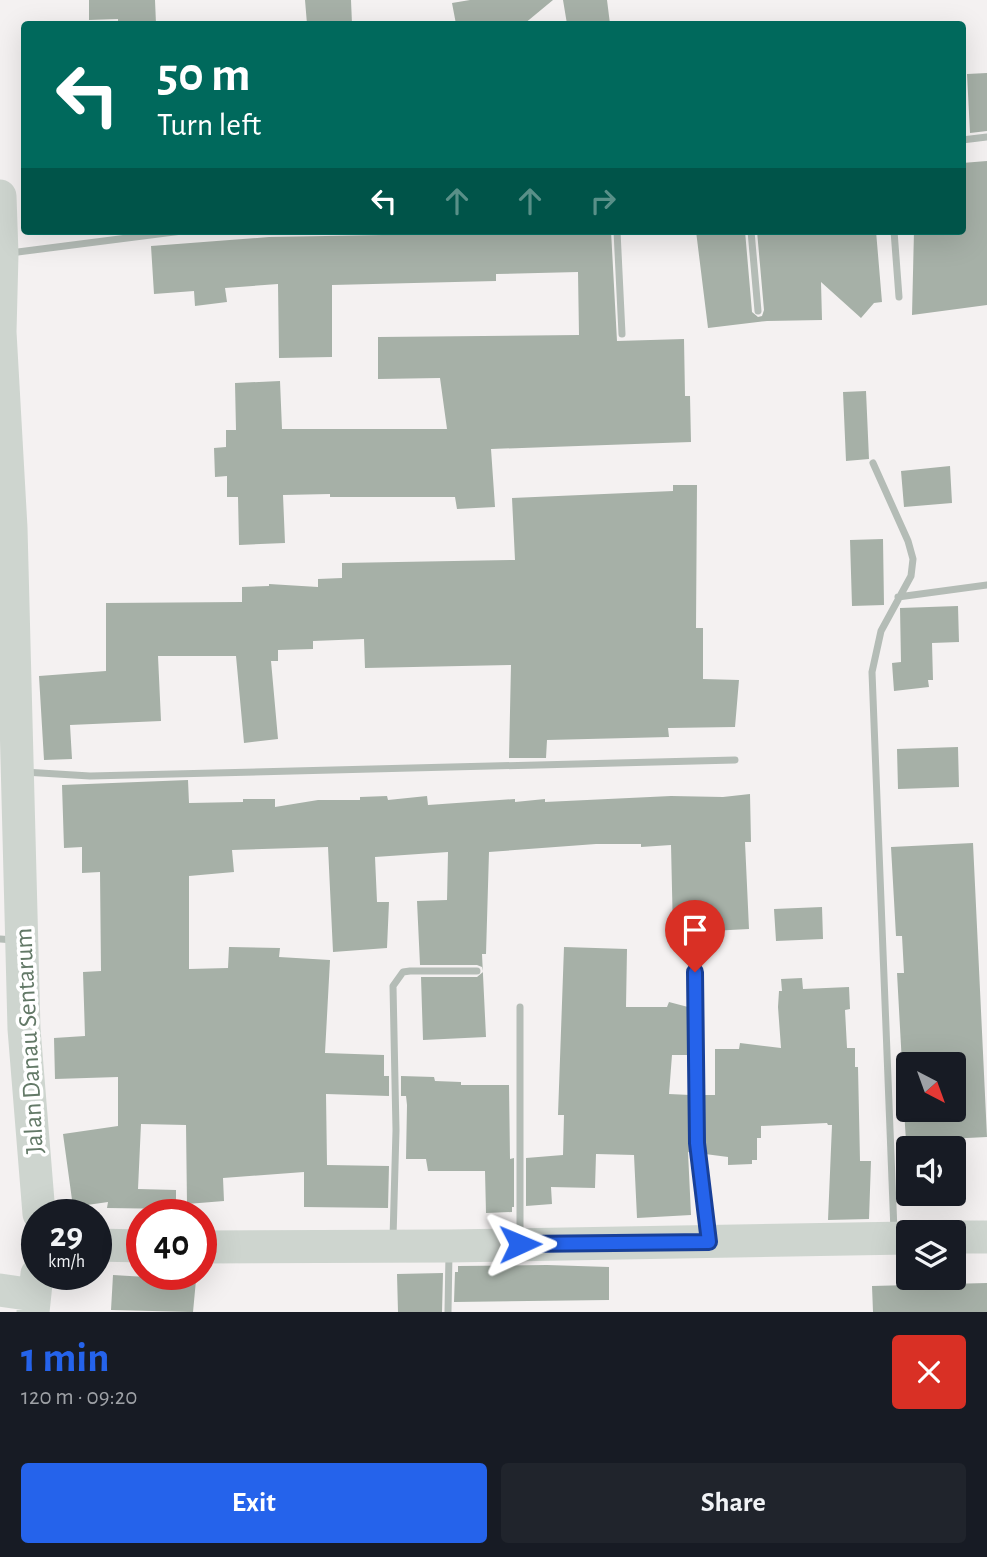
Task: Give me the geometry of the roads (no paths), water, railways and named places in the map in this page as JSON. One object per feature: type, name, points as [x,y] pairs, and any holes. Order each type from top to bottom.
[{"type":"street","points":[[966,140],[987,137]]},
{"type":"street","name":"Jalan Danau Sentarum","points":[[0,196],[6,654],[17,772],[11,940],[24,1029],[38,1199]]},
{"type":"street","points":[[2,254],[150,235]]},
{"type":"street","points":[[617,235],[622,334]]},
{"type":"street","points":[[751,235],[758,311]]},
{"type":"street","points":[[894,235],[899,297]]},
{"type":"street","points":[[873,463],[908,541],[913,559],[911,576],[881,632],[872,671],[900,1220]]},
{"type":"street","points":[[898,597],[987,585]]},
{"type":"street","points":[[17,772],[90,776],[735,760]]},
{"type":"street","points":[[392,1246],[396,1130],[393,986],[403,972],[477,971]]},
{"type":"street","points":[[695,972],[697,1143],[709,1242]]},
{"type":"street","points":[[520,1007],[520,1244]]},
{"type":"street","points":[[966,1237],[987,1237]]},
{"type":"street","points":[[217,1247],[896,1238]]},
{"type":"street","points":[[448,1312],[449,1246]]},
{"type":"street","points":[[0,1290],[35,1294]]}]
